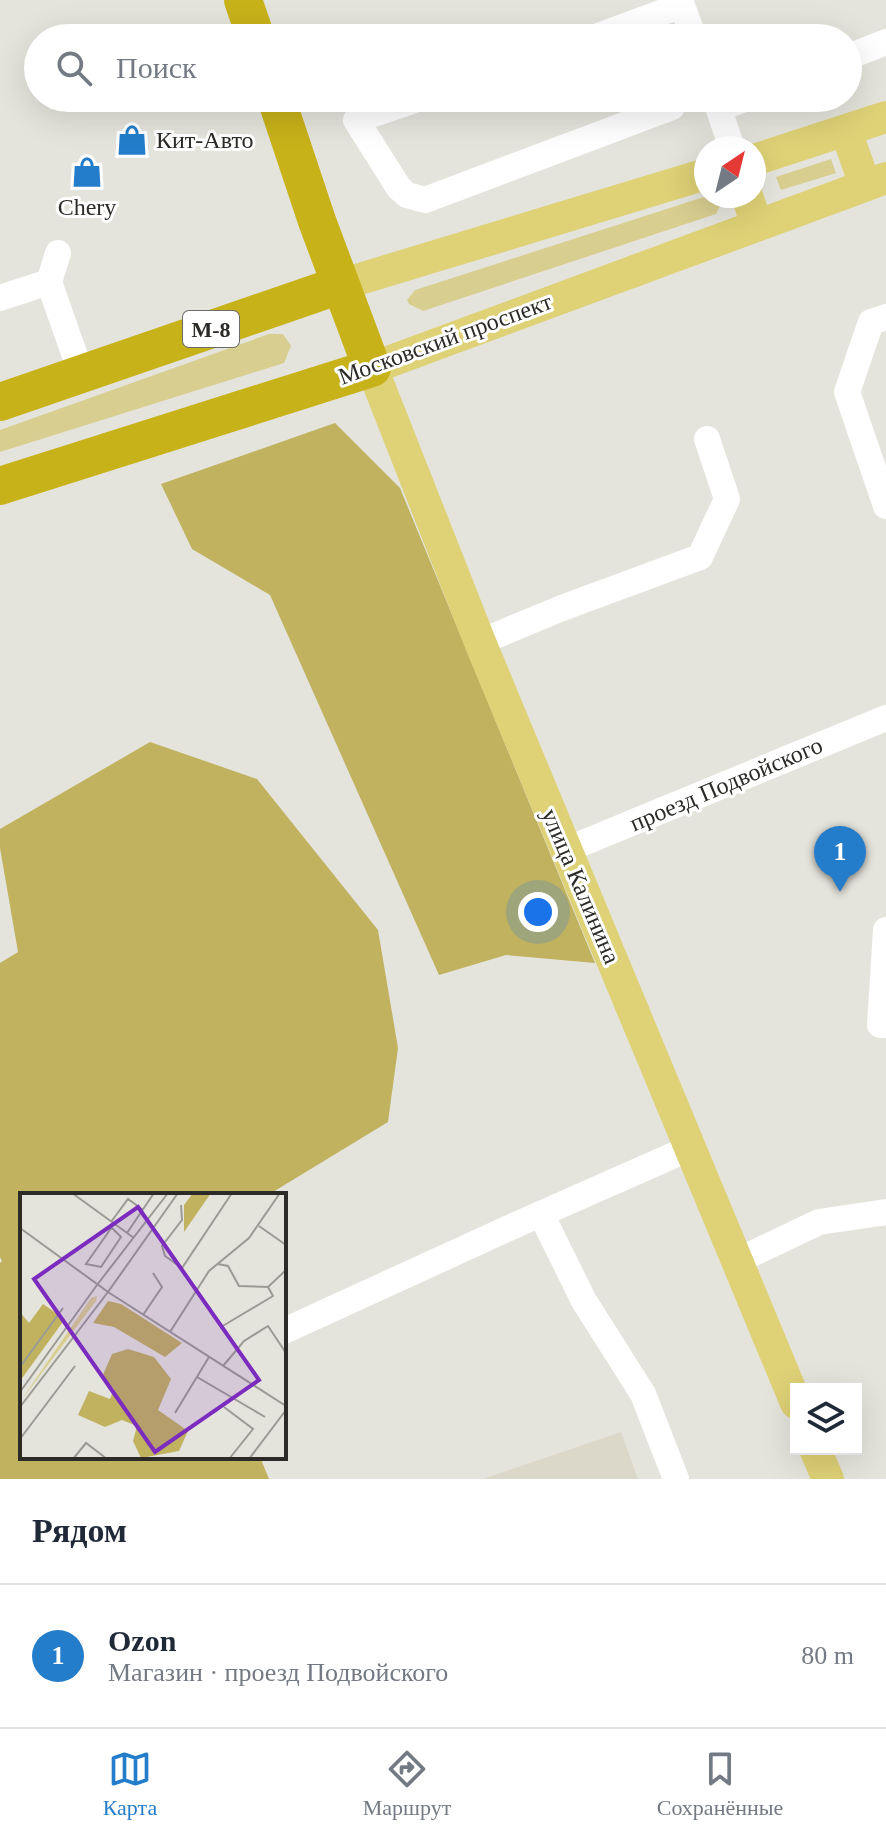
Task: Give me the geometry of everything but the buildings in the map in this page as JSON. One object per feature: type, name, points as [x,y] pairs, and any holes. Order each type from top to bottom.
[{"type":"highway","points":[[243,0],[251,24]]},
{"type":"highway","points":[[281,112],[372,368]]},
{"type":"highway","name":"М-8","points":[[0,402],[340,285]]},
{"type":"highway","name":"Московский проспект","points":[[0,486],[372,368]]},
{"type":"main road","points":[[766,156],[886,117]]},
{"type":"main road","points":[[846,131],[875,182]]},
{"type":"main road","points":[[340,285],[694,178]]},
{"type":"main road","name":"Московский проспект","points":[[372,368],[752,210],[875,182]]},
{"type":"main road","name":"улица Калинина","points":[[372,368],[480,642],[790,1389]]},
{"type":"main road","points":[[818,1455],[828,1479]]},
{"type":"street","points":[[656,24],[681,2],[689,24]]},
{"type":"street","points":[[862,51],[886,42]]},
{"type":"street","points":[[380,112],[356,120],[399,188],[407,195],[425,200],[659,112]]},
{"type":"street","points":[[720,112],[728,136]]},
{"type":"street","points":[[58,253],[49,282],[81,373]]},
{"type":"street","points":[[0,298],[49,282]]},
{"type":"street","points":[[886,317],[871,322],[847,392],[886,506]]},
{"type":"street","points":[[480,642],[700,557],[727,499],[707,439]]},
{"type":"street","name":"проезд Подвойского","points":[[566,850],[886,718]]},
{"type":"street","points":[[886,930],[880,1025],[886,1025]]},
{"type":"street","points":[[286,1330],[690,1148]]},
{"type":"street","points":[[737,1261],[819,1222],[886,1212]]},
{"type":"street","points":[[541,1214],[584,1301],[643,1394],[676,1479]]},
{"type":"shaded area","points":[[831,159],[836,173],[781,190],[776,177]]},
{"type":"shaded area","points":[[694,200],[694,208],[719,208],[716,214],[423,311],[407,300],[415,290]]},
{"type":"shaded area","points":[[269,334],[283,334],[291,346],[284,363],[0,452],[0,430]]},
{"type":"shaded area","points":[[335,423],[400,488],[595,963],[506,955],[439,975],[270,595],[192,549],[161,484]]},
{"type":"shaded area","points":[[150,742],[257,779],[378,930],[398,1048],[388,1122],[271,1193],[20,1193],[20,1459],[261,1459],[269,1479],[0,1479],[0,963],[18,952],[0,848],[0,829]]},
{"type":"shaded area","points":[[621,1432],[638,1479],[483,1479]]},
{"type":"place","name":"Кит-Авто","points":[[132,140]]},
{"type":"place","name":"Chery","points":[[87,172]]},
{"type":"place","name":"Ozon","points":[[840,892]]}]
